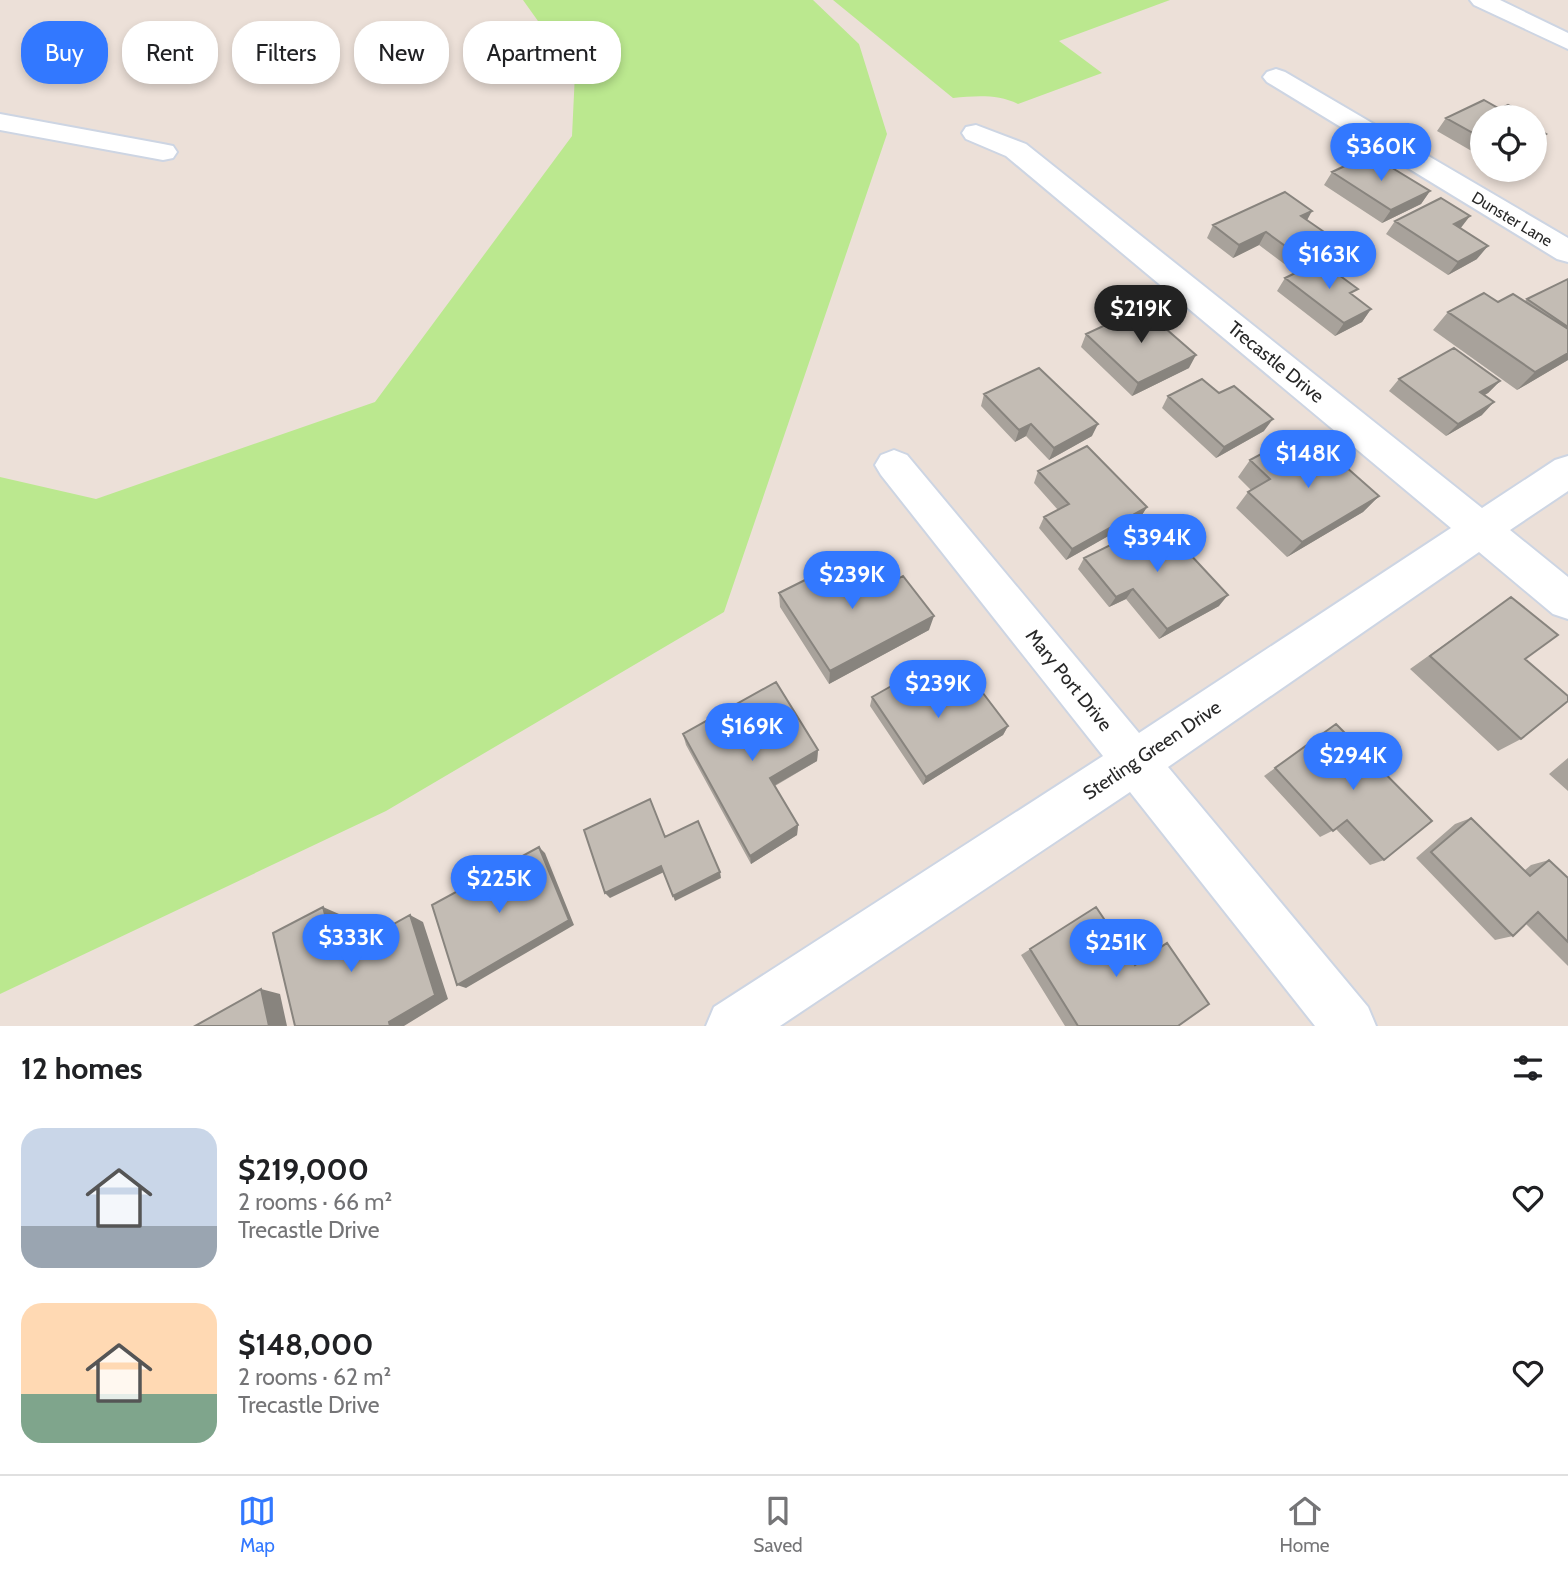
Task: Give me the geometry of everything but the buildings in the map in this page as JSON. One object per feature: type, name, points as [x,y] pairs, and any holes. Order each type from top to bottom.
[{"type":"street","points":[[1482,0],[1568,41]]},
{"type":"street","name":"Dunster Lane","points":[[1276,77],[1568,252]]},
{"type":"street","points":[[0,122],[163,152]]},
{"type":"street","name":"Trecastle Drive","points":[[976,133],[1016,150],[1568,601]]},
{"type":"street","name":"Mary Port Drive","points":[[894,465],[1349,1026]]},
{"type":"street","name":"Sterling Green Drive","points":[[733,1026],[1135,762],[1568,471]]},
{"type":"green space","points":[[523,0],[813,0],[859,44],[887,134],[724,612],[386,811],[0,994],[0,477],[96,499],[375,402],[572,136],[574,84],[621,84],[621,21],[538,21]]},
{"type":"green space","points":[[833,0],[1170,0],[1059,41],[1102,73],[1018,104],[994,97],[953,98]]}]
